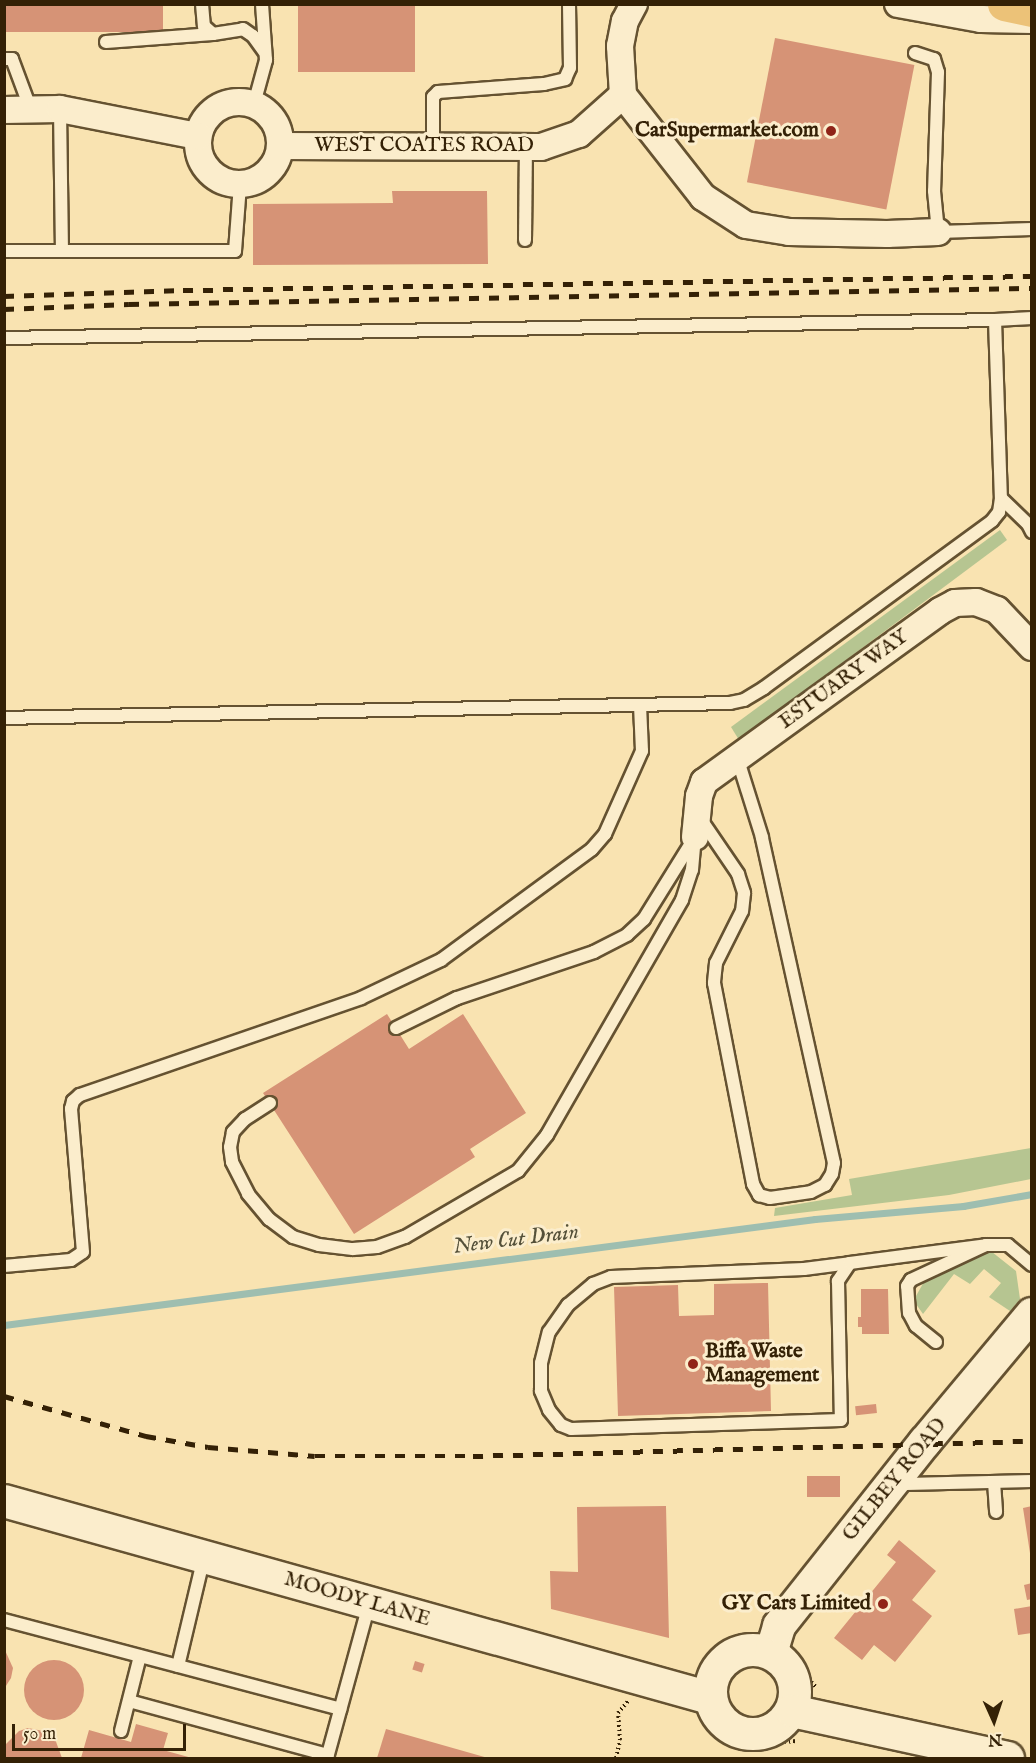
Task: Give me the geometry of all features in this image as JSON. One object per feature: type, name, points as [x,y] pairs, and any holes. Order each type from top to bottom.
[{"type":"highway","points":[[1004,4],[1032,10]]},
{"type":"street","points":[[634,4],[625,21],[620,46],[623,95],[703,197],[746,225],[789,232],[887,234],[938,232]]},
{"type":"street","points":[[898,4],[981,19],[1032,20]]},
{"type":"street","name":"WEST COATES ROAD","points":[[280,146],[541,147],[579,134],[623,95]]},
{"type":"street","points":[[242,102],[254,104],[274,121],[280,146],[272,168],[257,179],[240,184],[217,177],[208,170],[201,160],[198,136],[202,124],[219,107],[242,102]]},
{"type":"street","points":[[4,110],[60,110],[198,136]]},
{"type":"street","name":"ESTUARY WAY","points":[[696,825],[699,796],[704,782],[940,611],[955,603],[976,602],[997,610],[1032,647]]},
{"type":"street","name":"GILBEY ROAD","points":[[785,1650],[780,1626],[898,1477],[1032,1314]]},
{"type":"street","name":"MOODY LANE","points":[[4,1501],[710,1698]]},
{"type":"street","points":[[785,1650],[780,1659],[793,1677],[796,1692],[792,1711],[783,1723],[771,1731],[754,1735],[740,1733],[717,1717],[710,1698],[711,1683],[719,1666],[730,1656],[744,1651],[785,1650]]},
{"type":"street","points":[[792,1711],[1008,1758]]},
{"type":"lane","points":[[202,4],[204,27],[213,34]]},
{"type":"lane","points":[[254,104],[264,70],[262,4]]},
{"type":"lane","points":[[433,147],[433,96],[438,92],[544,84],[565,79],[570,68],[569,4]]},
{"type":"lane","points":[[106,42],[213,34],[243,29],[253,36],[265,52]]},
{"type":"lane","points":[[915,54],[934,59],[937,64],[934,191],[938,232],[1032,229]]},
{"type":"lane","points":[[4,59],[12,59],[31,110]]},
{"type":"lane","points":[[60,110],[62,251]]},
{"type":"lane","points":[[525,240],[526,147]]},
{"type":"lane","points":[[4,251],[235,251],[240,184]]},
{"type":"lane","points":[[4,338],[1032,318]]},
{"type":"lane","points":[[4,718],[640,705],[744,700],[764,688],[992,520],[999,512],[1001,498],[995,320]]},
{"type":"lane","points":[[1001,498],[1028,524],[1032,532]]},
{"type":"lane","points":[[4,1266],[71,1260],[83,1252],[73,1101],[80,1095],[361,998],[441,960],[592,849],[605,834],[642,751],[640,705]]},
{"type":"lane","points":[[696,825],[738,874],[744,893],[742,911],[716,963],[714,983],[753,1184],[759,1195],[770,1198],[811,1192],[825,1185],[832,1174],[834,1163],[762,837],[737,758]]},
{"type":"lane","points":[[396,1028],[457,998],[594,952],[627,935],[644,919],[696,825]]},
{"type":"lane","points":[[270,1103],[245,1119],[233,1132],[230,1146],[232,1162],[248,1194],[269,1219],[293,1237],[320,1245],[353,1249],[377,1247],[405,1237],[518,1171],[547,1135],[682,900],[692,870],[696,825]]},
{"type":"lane","points":[[936,1342],[916,1326],[909,1313],[907,1286],[911,1280],[986,1245]]},
{"type":"lane","points":[[850,1263],[838,1281],[841,1420],[571,1429],[561,1425],[549,1410],[541,1390],[541,1363],[549,1332],[568,1305],[593,1284],[611,1277],[804,1269],[986,1245],[1008,1245],[1032,1265]]},
{"type":"lane","points":[[898,1477],[906,1484],[1032,1481]]},
{"type":"lane","points":[[994,1482],[996,1512]]},
{"type":"lane","points":[[178,1666],[204,1557]]},
{"type":"lane","points":[[129,1701],[327,1757],[369,1603]]},
{"type":"lane","points":[[4,1620],[340,1709]]},
{"type":"lane","points":[[121,1731],[140,1656]]},
{"type":"path","points":[[785,1650],[820,1690]]},
{"type":"path","points":[[616,1758],[620,1740],[618,1713],[627,1704],[635,1677]]},
{"type":"green space","points":[[1000,530],[1007,540],[739,740],[731,727]]},
{"type":"green space","points":[[1031,1148],[1031,1179],[949,1195],[774,1216],[775,1208],[852,1195],[849,1179]]},
{"type":"green space","points":[[992,1252],[1016,1271],[1020,1299],[1010,1311],[989,1297],[1001,1283],[984,1269],[970,1284],[954,1274],[923,1314],[916,1304],[916,1296],[925,1280],[982,1254]]},
{"type":"building","points":[[4,4],[163,4],[163,32],[4,32]]},
{"type":"building","points":[[298,4],[415,4],[415,72],[298,72]]},
{"type":"building","points":[[775,38],[914,65],[886,209],[747,182]]},
{"type":"building","points":[[392,191],[487,191],[488,264],[253,265],[253,204],[393,203]]},
{"type":"building","points":[[387,1014],[409,1049],[463,1014],[526,1113],[470,1149],[475,1157],[354,1234],[263,1093]]},
{"type":"building","name":"Biffa Waste Management","points":[[768,1283],[771,1411],[618,1416],[614,1287],[678,1285],[679,1316],[714,1315],[714,1284]]},
{"type":"building","points":[[861,1289],[888,1289],[889,1334],[862,1334],[862,1327],[858,1327],[858,1317],[861,1317]]},
{"type":"building","points":[[876,1404],[877,1413],[856,1415],[855,1406]]},
{"type":"building","points":[[807,1476],[840,1476],[840,1497],[807,1497]]},
{"type":"building","points":[[666,1506],[669,1638],[551,1609],[550,1571],[578,1572],[577,1507]]},
{"type":"building","points":[[1032,1506],[1032,1553],[1030,1553],[1023,1508]]},
{"type":"building","points":[[899,1540],[936,1571],[912,1600],[932,1616],[895,1662],[874,1645],[862,1660],[834,1638],[896,1562],[887,1555]]},
{"type":"building","points":[[1032,1583],[1032,1599],[1027,1600],[1024,1585]]},
{"type":"building","points":[[1032,1606],[1032,1633],[1018,1635],[1014,1609]]},
{"type":"building","points":[[4,1648],[13,1668],[11,1678],[4,1689]]},
{"type":"building","points":[[54,1660],[71,1665],[79,1673],[84,1690],[79,1707],[71,1715],[54,1720],[37,1715],[29,1707],[24,1690],[29,1673],[37,1665]]},
{"type":"building","points":[[415,1661],[425,1664],[422,1673],[412,1670]]},
{"type":"building","points":[[136,1724],[168,1733],[163,1750],[192,1758],[81,1758],[89,1730],[131,1742]]},
{"type":"building","points":[[28,1728],[48,1732],[55,1739],[62,1758],[4,1758],[6,1744],[19,1731]]},
{"type":"building","points":[[386,1729],[488,1758],[377,1758]]},
{"type":"waterway","name":"New Cut Drain","points":[[4,1325],[815,1219],[963,1206],[1032,1194]]},
{"type":"railway","points":[[4,296],[183,290],[1032,276]]},
{"type":"railway","points":[[4,309],[129,304],[1032,288]]},
{"type":"railway","points":[[4,1396],[146,1436],[208,1447],[315,1456],[473,1456],[1032,1441]]},
{"type":"place","name":"CarSupermarket.com","points":[[831,131]]},
{"type":"place","name":"Biffa Waste Management","points":[[693,1364]]},
{"type":"place","name":"GY Cars Limited","points":[[883,1604]]}]
